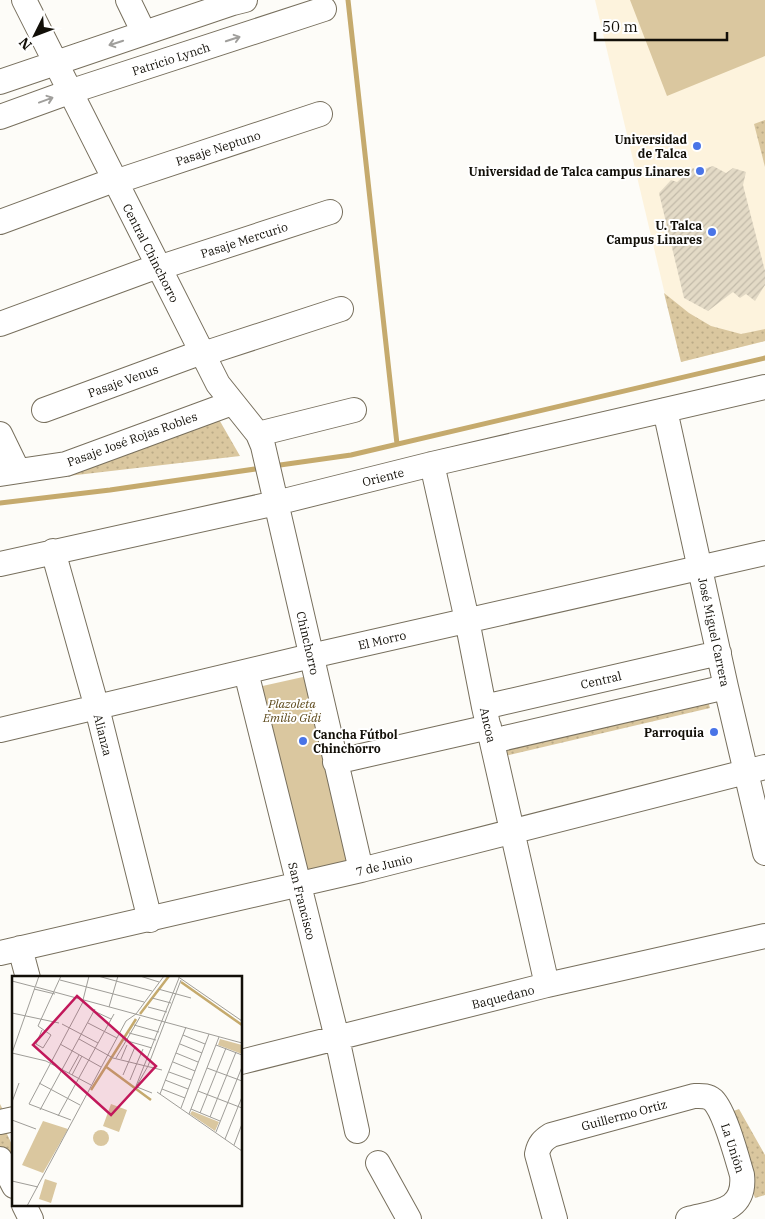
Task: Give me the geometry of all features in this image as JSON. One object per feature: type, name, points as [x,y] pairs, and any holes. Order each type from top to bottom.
[{"type":"street","name":"Central Chinchorro","points":[[24,0],[221,390],[260,440],[276,503]]},
{"type":"street","points":[[128,0],[144,33]]},
{"type":"street","points":[[0,82],[237,1]]},
{"type":"street","name":"Patricio Lynch","points":[[0,118],[318,3]]},
{"type":"street","name":"Pasaje Neptuno","points":[[0,222],[114,181],[320,114]]},
{"type":"street","name":"Pasaje Mercurio","points":[[0,324],[158,267],[330,212]]},
{"type":"street","name":"Pasaje Venus","points":[[44,410],[202,353],[341,308]]},
{"type":"street","name":"Oriente","points":[[0,564],[276,503],[432,464],[765,386]]},
{"type":"street","name":"Pasaje José Rojas Robles","points":[[9,472],[66,464],[232,403]]},
{"type":"street","points":[[260,440],[354,410]]},
{"type":"street","name":"José Miguel Carrera","points":[[665,410],[726,687],[755,770],[765,853]]},
{"type":"street","points":[[0,434],[9,472]]},
{"type":"street","name":"Ancoa","points":[[432,464],[547,986]]},
{"type":"street","name":"Chinchorro","points":[[276,503],[361,870]]},
{"type":"street","name":"Alianza","points":[[53,551],[97,708],[150,920]]},
{"type":"street","name":"El Morro","points":[[0,730],[310,656],[765,553]]},
{"type":"street","name":"Central","points":[[335,762],[488,725],[719,653]]},
{"type":"street","name":"San Francisco","points":[[246,672],[357,1131]]},
{"type":"street","name":"Central","points":[[488,725],[726,687]]},
{"type":"street","name":"7 de Junio","points":[[10,950],[150,920],[361,870],[755,770]]},
{"type":"street","name":"Baquedano","points":[[242,1062],[547,986],[765,936]]},
{"type":"street","points":[[10,950],[27,976]]},
{"type":"street","name":"Guillermo Ortiz","points":[[555,1219],[537,1154],[539,1146],[544,1139],[551,1135],[694,1096],[705,1096],[713,1100]]},
{"type":"street","name":"La Unión","points":[[688,1219],[731,1206],[740,1198],[743,1186],[742,1175],[720,1110],[713,1100]]},
{"type":"street","points":[[0,1158],[12,1182]]},
{"type":"street","points":[[378,1163],[409,1219]]},
{"type":"street","points":[[24,1206],[30,1219]]},
{"type":"shaded area","name":"Universidad de Talca","points":[[595,0],[765,0],[765,341],[681,362]]},
{"type":"green space","points":[[630,0],[765,0],[765,56],[667,96]]},
{"type":"green space","points":[[765,120],[765,167],[754,124]]},
{"type":"green space","points":[[664,293],[689,313],[711,326],[741,334],[765,329],[765,341],[681,362]]},
{"type":"green space","points":[[217,416],[240,456],[68,476]]},
{"type":"green space","name":"Plazoleta Emilio Gidi","points":[[312,675],[355,863],[308,874],[258,687]]},
{"type":"green space","points":[[703,683],[710,708],[500,757],[495,734]]},
{"type":"green space","points":[[0,1104],[12,1127],[12,1132],[7,1134],[12,1145],[12,1175],[0,1152]]},
{"type":"green space","points":[[739,1109],[765,1155],[765,1195],[755,1198],[725,1114]]},
{"type":"building","name":"U. Talca Campus Linares","points":[[713,166],[726,173],[733,168],[746,172],[743,185],[765,271],[765,285],[755,301],[746,294],[740,298],[733,292],[708,311],[684,298],[659,193],[671,180],[677,182],[693,168],[698,171]]},
{"type":"waterway","points":[[348,0],[397,444]]},
{"type":"waterway","points":[[273,466],[351,455],[765,358]]},
{"type":"waterway","points":[[0,503],[110,490],[262,468]]},
{"type":"place","name":"Universidad de Talca","points":[[697,146]]},
{"type":"place","name":"Universidad de Talca campus Linares","points":[[700,171]]},
{"type":"place","name":"U. Talca Campus Linares","points":[[712,232]]},
{"type":"place","name":"Parroquia","points":[[714,732]]},
{"type":"place","name":"Cancha Fútbol Chinchorro","points":[[303,741]]}]
